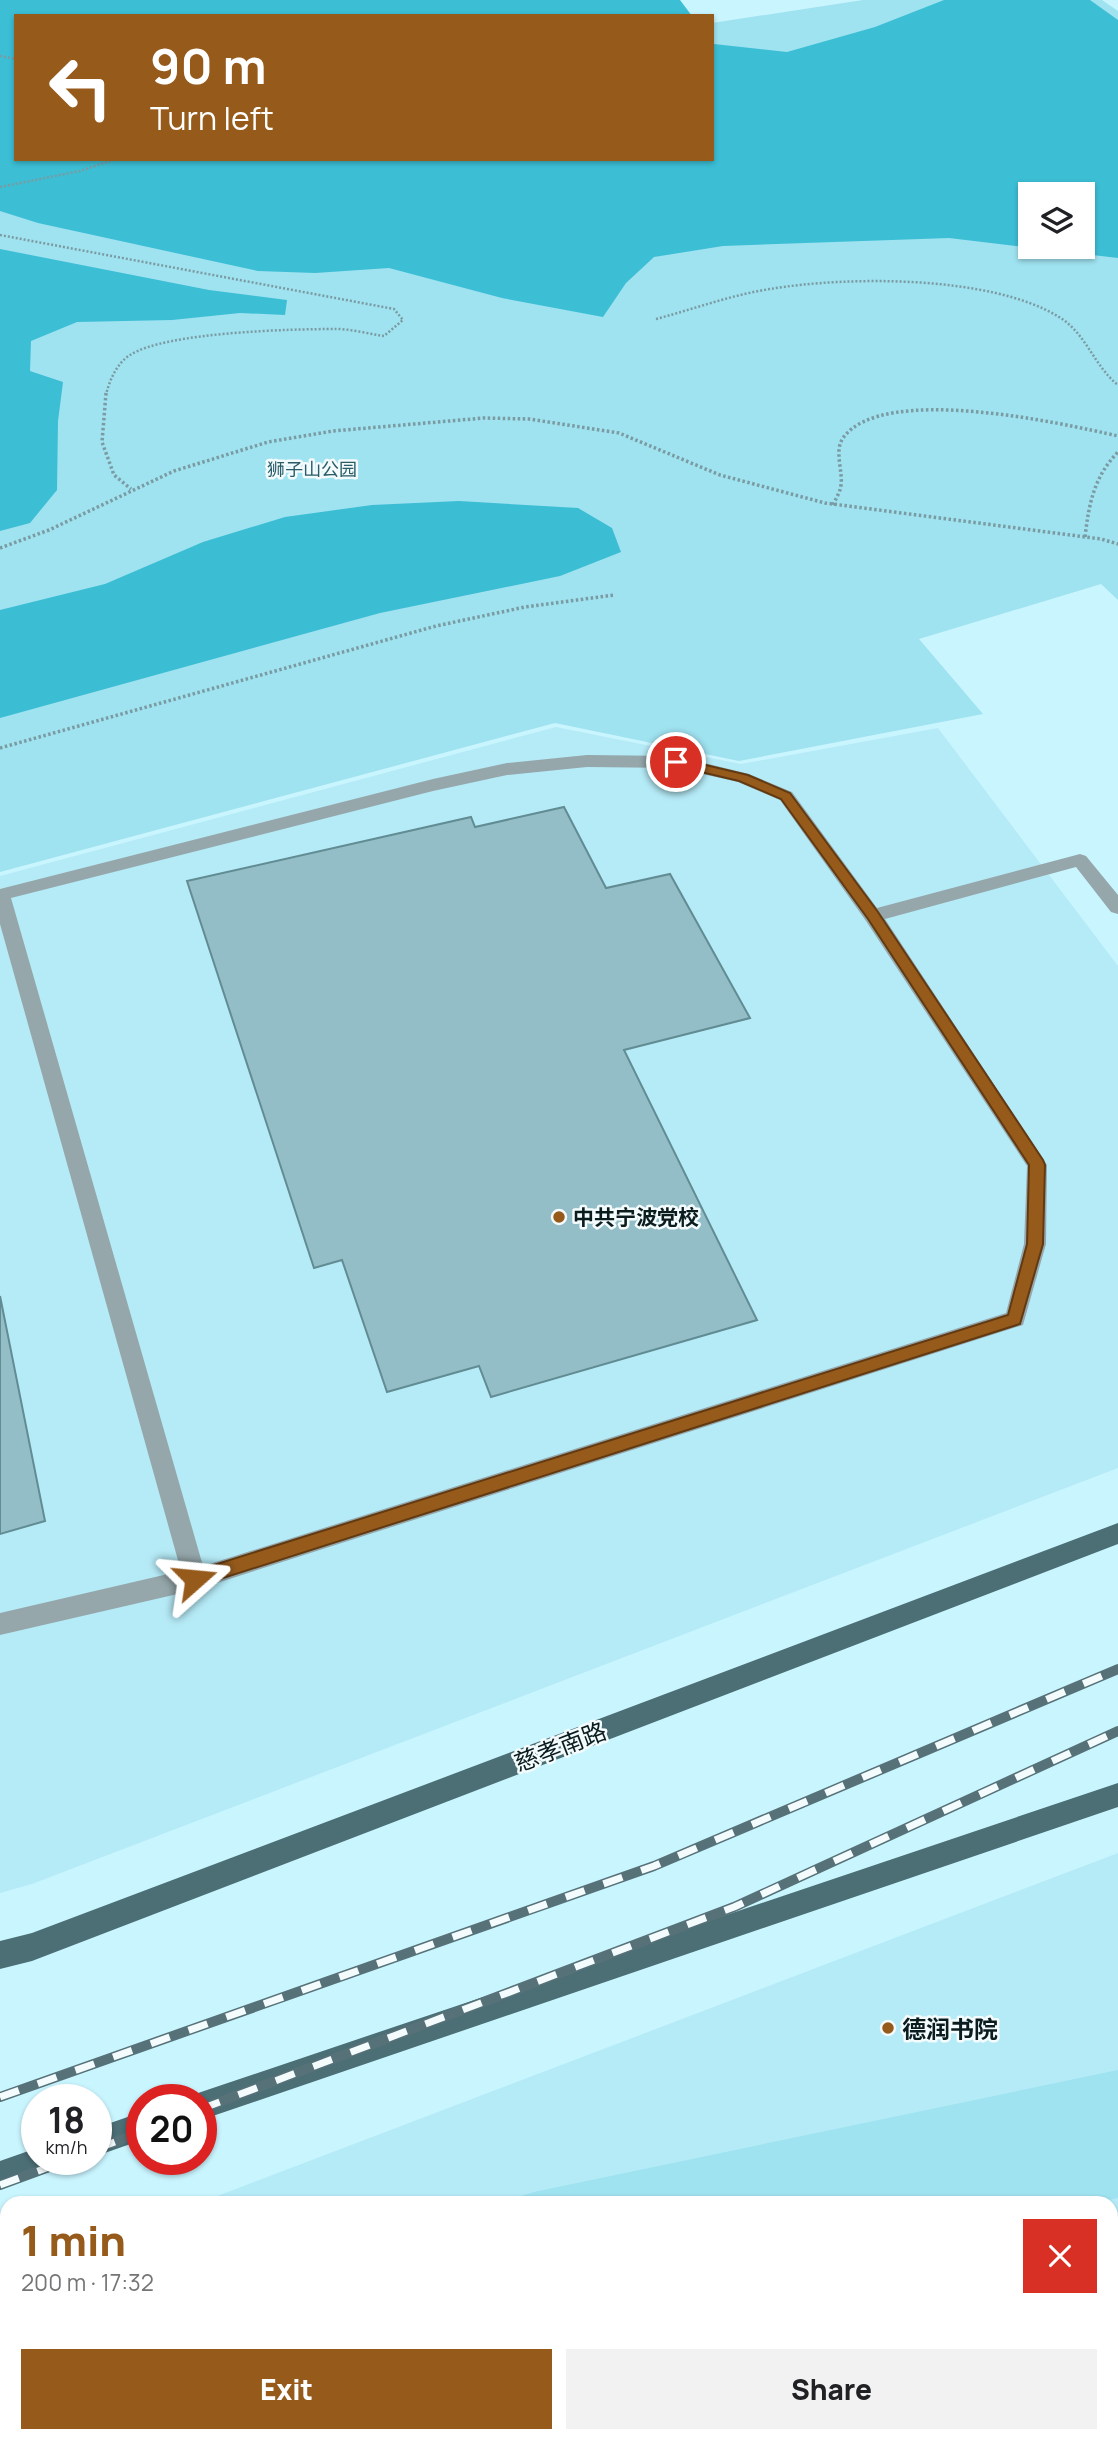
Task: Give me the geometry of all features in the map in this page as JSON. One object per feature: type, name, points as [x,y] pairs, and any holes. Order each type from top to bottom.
[{"type":"main road","name":"慈孝南路","points":[[0,1955],[32,1947],[1118,1533]]},
{"type":"main road","points":[[217,2101],[1118,1795]]},
{"type":"main road","points":[[0,2175],[21,2168]]},
{"type":"lane","points":[[0,1624],[195,1579],[1015,1320],[1035,1244],[1037,1165],[873,916],[786,796],[743,778],[676,762],[587,761],[507,769],[433,785],[0,895],[195,1579]]},
{"type":"lane","points":[[873,916],[1080,860],[1118,908]]},
{"type":"path","points":[[0,187],[80,171],[110,161]]},
{"type":"path","points":[[0,235],[394,309],[403,320],[384,336],[339,329],[219,335],[164,341],[129,355],[109,380],[103,408],[102,442],[114,475],[131,489]]},
{"type":"path","points":[[656,319],[768,289],[830,282],[898,282],[976,289],[1007,294],[1038,305],[1062,318],[1080,332],[1107,378],[1118,385]]},
{"type":"path","points":[[833,505],[840,490],[838,454],[844,435],[865,420],[893,413],[945,408],[1075,426],[1118,436]]},
{"type":"path","points":[[0,548],[49,530],[174,471],[268,442],[333,431],[484,418],[530,419],[618,433],[720,475],[833,505],[1085,537],[1118,544]]},
{"type":"path","points":[[1085,537],[1090,500],[1101,469],[1118,452]]},
{"type":"path","points":[[0,748],[350,648],[481,614],[555,600],[614,595]]},
{"type":"shaded area","points":[[0,0],[680,0],[690,14],[14,14],[14,161],[714,161],[714,44],[787,52],[875,27],[944,0],[1090,0],[1118,20],[1118,258],[1095,255],[1095,182],[1018,182],[1018,246],[949,238],[723,246],[654,257],[626,283],[603,317],[502,298],[389,268],[315,273],[258,271],[38,223],[0,211]]},
{"type":"shaded area","points":[[0,249],[209,290],[287,300],[285,315],[240,313],[172,320],[77,322],[31,341],[30,371],[63,382],[58,421],[57,490],[30,523],[0,531]]},
{"type":"shaded area","points":[[459,501],[578,508],[612,528],[621,552],[560,576],[380,613],[0,718],[0,610],[105,584],[203,542],[285,517],[372,505]]},
{"type":"shaded area","name":"中共宁波党校","points":[[556,727],[741,764],[938,728],[1118,966],[1118,1468],[32,1884],[0,1893],[0,876]]},
{"type":"shaded area","name":"德润书院","points":[[1118,1853],[1118,2196],[217,2196]]},
{"type":"green space","name":"狮子山公园","points":[[0,0],[342,0],[14,14],[14,161],[714,161],[714,23],[863,0],[1102,0],[1118,11],[1118,600],[1101,584],[919,639],[983,714],[739,761],[555,723],[0,872]]},
{"type":"green space","points":[[1118,2070],[1118,2196],[521,2196]]},
{"type":"building","points":[[564,807],[606,888],[670,874],[750,1018],[624,1050],[757,1320],[491,1397],[479,1366],[387,1392],[342,1260],[314,1268],[187,881],[471,817],[475,827]]},
{"type":"building","points":[[0,1296],[45,1521],[0,1534]]},
{"type":"railway","points":[[0,2097],[654,1866],[1118,1669]]},
{"type":"railway","points":[[217,2103],[734,1907],[1118,1731]]},
{"type":"railway","points":[[112,2143],[126,2138]]},
{"type":"railway","points":[[0,2185],[27,2175]]},
{"type":"place","name":"中共宁波党校","points":[[559,1217]]},
{"type":"place","name":"德润书院","points":[[888,2028]]},
{"type":"route","points":[[195,1579],[1015,1320],[1035,1244],[1037,1165],[873,916],[786,796],[743,778],[676,762]]}]
